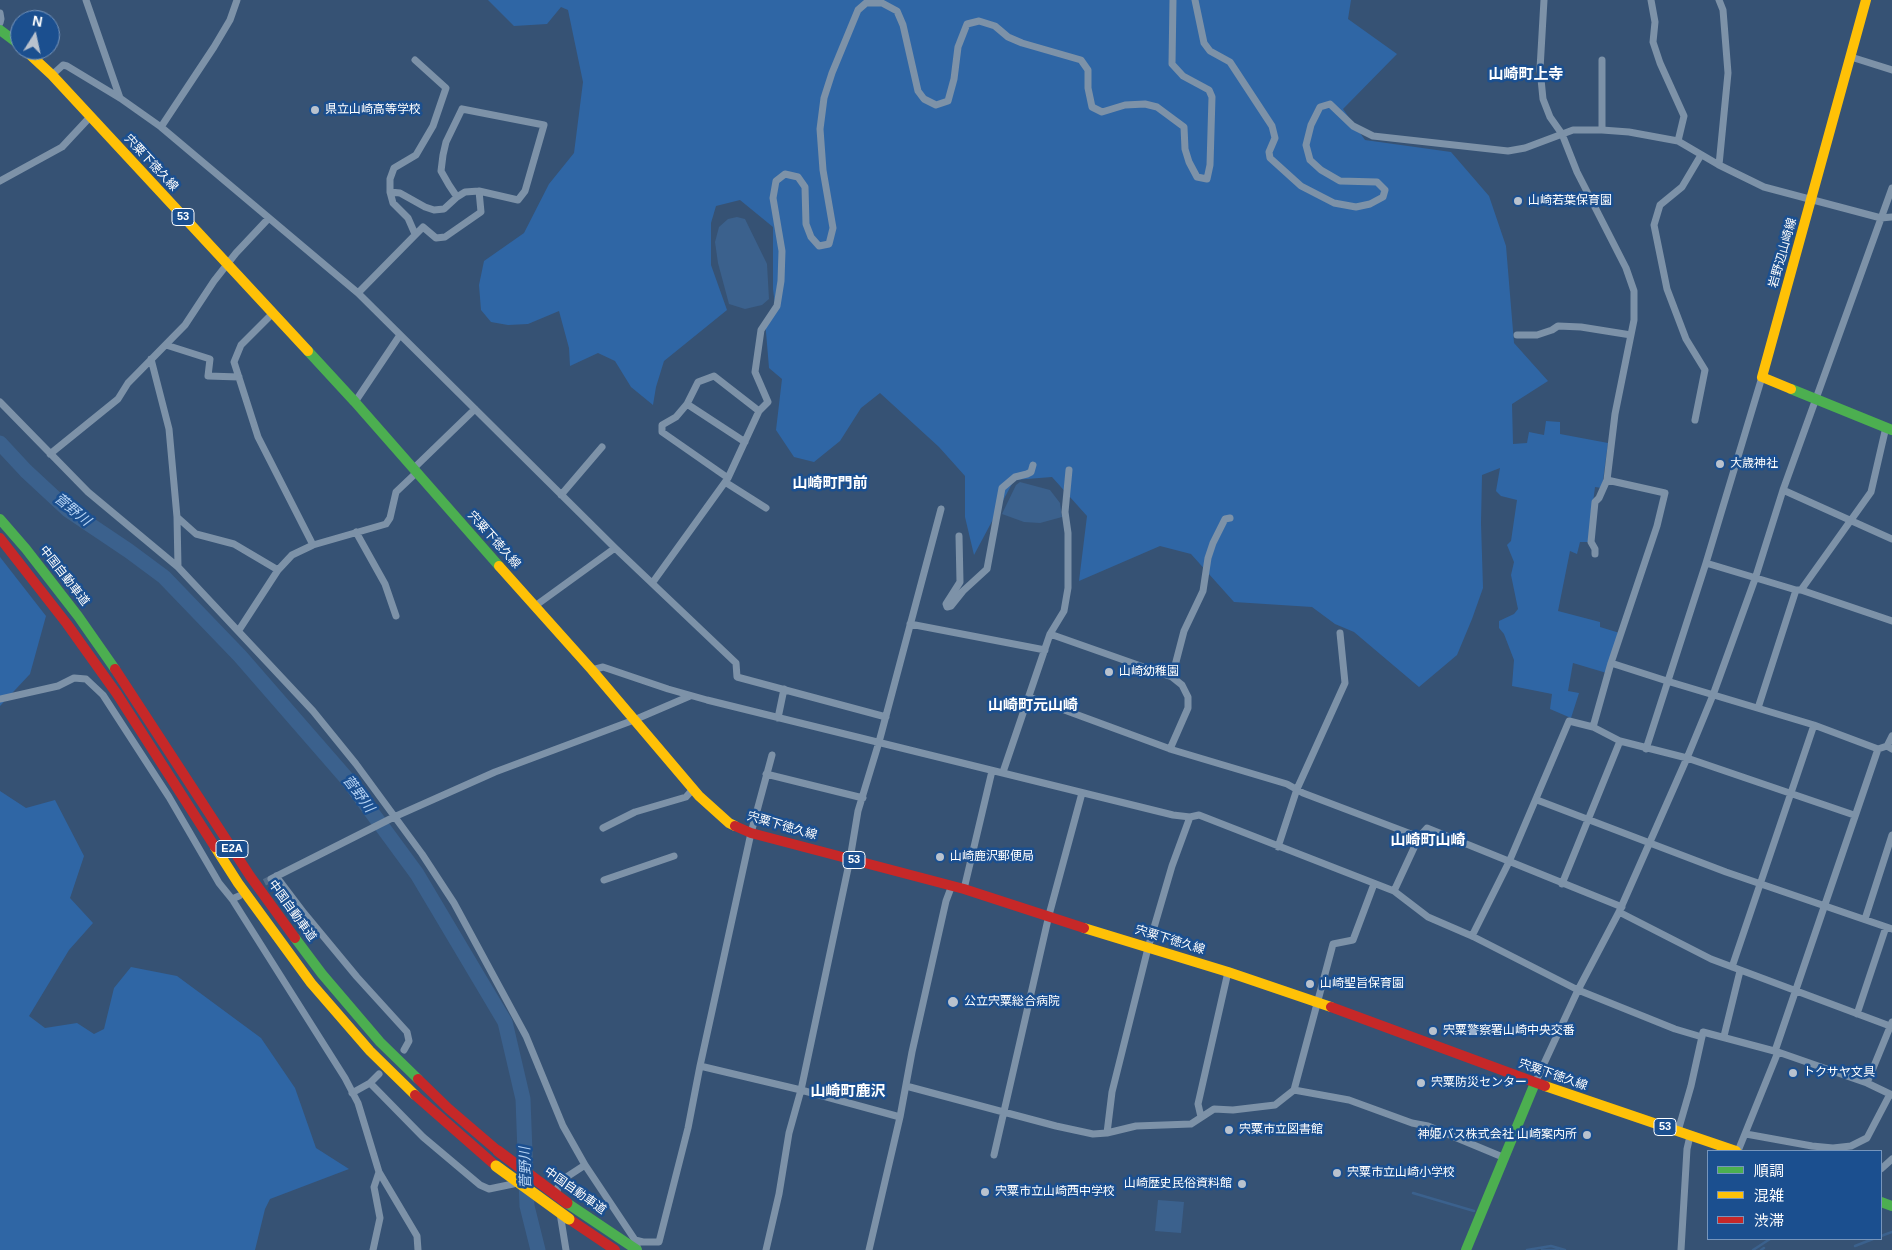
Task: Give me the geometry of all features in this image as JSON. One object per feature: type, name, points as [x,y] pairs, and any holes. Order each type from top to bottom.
[{"type":"main road","name":"岩野辺山崎線","points":[[1762,377],[1866,0]]},
{"type":"main road","name":"宍粟下徳久線","points":[[36,60],[355,402],[414,471],[592,670],[693,789],[719,816],[738,828],[752,833],[964,889],[1228,972],[1317,1002],[1535,1083],[1734,1150]]},
{"type":"main road","points":[[1762,377],[1816,400],[1890,427]]},
{"type":"main road","name":"中国自動車道","points":[[0,518],[78,616],[128,688],[250,876],[322,974],[380,1042],[449,1108],[498,1151],[567,1203],[630,1246]]},
{"type":"main road","name":"E2A","points":[[0,538],[67,624],[117,694],[238,883],[311,983],[370,1051],[407,1088],[496,1166],[569,1219],[630,1246]]},
{"type":"main road","points":[[1466,1250],[1535,1083]]},
{"type":"street","points":[[86,0],[120,98]]},
{"type":"street","points":[[161,127],[214,47],[230,20],[237,0]]},
{"type":"street","points":[[653,582],[727,480],[759,411],[768,402],[755,372],[761,330],[777,306],[781,281],[782,251],[773,198],[776,181],[785,174],[798,178],[805,187],[806,224],[811,237],[819,246],[829,244],[833,228],[820,129],[824,98],[832,73],[858,10],[866,3],[882,2],[897,11],[903,26],[918,91],[924,99],[936,105],[948,101],[954,79],[958,47],[967,24],[979,21],[995,26],[1008,37],[1022,43],[1081,60],[1088,70],[1088,88],[1092,107],[1102,112],[1125,105],[1145,104],[1157,107],[1184,127],[1185,149],[1189,162],[1197,177],[1207,179],[1210,165],[1212,97],[1209,90],[1183,76],[1172,64],[1173,0]]},
{"type":"street","points":[[1195,0],[1204,43],[1210,51],[1230,62],[1272,126],[1275,138],[1270,158],[1301,186],[1334,203],[1356,207],[1370,204],[1383,197],[1385,190],[1378,182],[1340,181],[1320,170],[1310,160],[1306,145],[1312,125],[1320,107],[1330,104],[1352,126],[1373,136],[1508,151],[1525,148],[1573,130],[1629,132],[1678,141],[1719,165],[1764,187],[1881,218],[1892,217]]},
{"type":"street","points":[[1544,0],[1540,69],[1543,99],[1550,117],[1562,134],[1577,172],[1626,268],[1634,291],[1634,320],[1615,414],[1607,480],[1599,498],[1595,502],[1591,542],[1595,549],[1594,554]]},
{"type":"street","points":[[1651,0],[1656,22],[1653,42],[1660,63],[1684,116],[1678,141]]},
{"type":"street","points":[[1719,0],[1723,10],[1728,73],[1719,165]]},
{"type":"street","points":[[0,12],[0,23]]},
{"type":"street","points":[[1851,57],[1892,70]]},
{"type":"street","points":[[415,60],[446,88],[433,126],[416,155],[394,168],[390,179],[390,192],[393,204],[408,218],[415,234]]},
{"type":"street","points":[[1602,60],[1602,130]]},
{"type":"street","points":[[52,75],[63,65],[67,66],[120,98],[161,127],[358,294],[615,548],[653,582],[736,663],[737,677],[886,717]]},
{"type":"street","points":[[390,192],[400,193],[434,210],[444,209],[465,192],[479,192],[518,200],[525,190],[544,124],[462,109],[446,142],[441,171],[457,197]]},
{"type":"street","points":[[0,180],[62,147],[90,117]]},
{"type":"street","points":[[1695,420],[1705,370],[1686,338],[1667,289],[1654,225],[1660,205],[1682,187],[1701,155]]},
{"type":"street","points":[[1535,1083],[1578,990],[1620,910],[1713,695],[1892,188]]},
{"type":"street","points":[[358,294],[423,227],[436,238],[445,237],[481,212],[479,192]]},
{"type":"street","points":[[50,454],[118,399],[128,383],[185,325],[227,264],[268,219]]},
{"type":"street","points":[[272,313],[240,345],[234,362],[258,437],[312,545]]},
{"type":"street","points":[[1517,334],[1537,335],[1558,326],[1581,327],[1631,336]]},
{"type":"street","points":[[355,402],[400,335]]},
{"type":"street","points":[[166,345],[210,359],[208,376],[239,377]]},
{"type":"street","points":[[151,359],[169,429],[177,517],[178,567]]},
{"type":"street","points":[[759,411],[714,376],[698,382],[687,404],[676,417],[662,425],[662,432],[766,508]]},
{"type":"street","points":[[1646,748],[1706,563],[1762,377]]},
{"type":"street","points":[[0,402],[88,492],[178,567],[239,630],[313,711],[422,854],[454,903],[526,1036],[563,1126],[630,1246],[643,1242],[659,1242],[688,1128],[752,833],[772,755]]},
{"type":"street","points":[[687,404],[745,442]]},
{"type":"street","points":[[239,630],[278,570],[292,555],[312,545],[386,524],[390,518],[396,492],[475,409]]},
{"type":"street","points":[[1758,708],[1798,590],[1871,492],[1890,427]]},
{"type":"street","points":[[561,495],[602,447]]},
{"type":"street","points":[[959,536],[960,582],[946,604],[947,607],[951,606],[963,591],[987,569],[1002,488],[1015,477],[1031,472],[1033,465]]},
{"type":"street","points":[[1003,772],[1050,634],[1064,611],[1068,588],[1068,533],[1065,512],[1069,470]]},
{"type":"street","points":[[1593,727],[1611,663],[1657,526],[1665,493],[1607,480]]},
{"type":"street","points":[[1784,490],[1892,539]]},
{"type":"street","points":[[766,1250],[779,1194],[789,1133],[801,1090],[850,859],[858,811],[880,742],[941,509]]},
{"type":"street","points":[[177,517],[196,534],[234,544],[278,570]]},
{"type":"street","points":[[1172,677],[1184,631],[1203,591],[1208,558],[1213,543],[1225,519],[1230,518]]},
{"type":"street","points":[[356,532],[385,584],[396,616]]},
{"type":"street","points":[[535,606],[615,548]]},
{"type":"street","points":[[1706,563],[1755,579],[1798,590],[1892,621]]},
{"type":"street","points":[[910,624],[1045,650]]},
{"type":"street","points":[[1278,847],[1297,790],[1345,683],[1340,633]]},
{"type":"street","points":[[1050,634],[1172,677],[1182,685],[1188,697],[1188,708],[1170,749]]},
{"type":"street","points":[[1611,663],[1814,725],[1878,749],[1889,748],[1892,736]]},
{"type":"street","points":[[592,670],[603,667],[690,696],[1174,815],[1190,817],[1199,815],[1394,891],[1428,917],[1472,936],[1578,990],[1675,1029],[1702,1037]]},
{"type":"street","points":[[0,699],[58,686],[74,678],[86,679],[103,695],[169,797],[219,883],[232,899],[314,1027],[358,1103],[379,1172],[417,1236],[418,1250]]},
{"type":"street","points":[[778,718],[784,689]]},
{"type":"street","points":[[404,1050],[409,1042],[406,1032],[351,970],[274,877],[394,817],[495,772],[634,720],[690,696]]},
{"type":"street","points":[[1029,697],[1170,749],[1286,784],[1297,790],[1419,837]]},
{"type":"street","points":[[1472,936],[1537,800],[1569,721],[1593,727],[1620,741],[1687,758],[1854,816]]},
{"type":"street","points":[[1732,967],[1814,725]]},
{"type":"street","points":[[1562,884],[1620,741]]},
{"type":"street","points":[[1738,1150],[1746,1134],[1776,1052],[1878,749]]},
{"type":"street","points":[[964,889],[992,771]]},
{"type":"street","points":[[766,774],[863,798]]},
{"type":"street","points":[[603,828],[635,812],[686,797],[693,789]]},
{"type":"street","points":[[994,1155],[1049,915],[1082,793]]},
{"type":"street","points":[[1537,800],[1649,844],[1889,928],[1857,1014]]},
{"type":"street","points":[[1107,1133],[1112,1092],[1148,948],[1172,866],[1190,817]]},
{"type":"street","points":[[1394,891],[1419,837],[1427,828],[1620,910],[1689,949],[1740,971],[1857,1014],[1891,1024],[1867,1083]]},
{"type":"street","points":[[1865,919],[1892,835]]},
{"type":"street","points":[[604,880],[674,856]]},
{"type":"street","points":[[906,1086],[1093,1134],[1107,1133],[1136,1126],[1191,1124],[1214,1109],[1233,1110],[1275,1105],[1294,1090],[1333,944],[1352,940],[1374,884]]},
{"type":"street","points":[[869,1250],[900,1117],[946,901],[952,886]]},
{"type":"street","points":[[232,899],[239,896]]},
{"type":"street","points":[[1724,1036],[1740,971]]},
{"type":"street","points":[[1200,1117],[1198,1104],[1228,972]]},
{"type":"street","points":[[1678,1131],[1692,1086],[1703,1032],[1724,1036],[1776,1052],[1867,1083],[1891,1094],[1867,1138],[1851,1146],[1833,1148],[1746,1134]]},
{"type":"street","points":[[700,1066],[801,1090],[900,1117]]},
{"type":"street","points":[[352,1093],[370,1083],[379,1074]]},
{"type":"street","points":[[370,1083],[422,1137],[480,1185],[489,1190],[514,1184]]},
{"type":"street","points":[[1294,1090],[1349,1100],[1412,1123],[1428,1126],[1505,1158]]},
{"type":"street","points":[[1681,1250],[1687,1149],[1690,1136]]},
{"type":"street","points":[[1882,1167],[1892,1159]]},
{"type":"street","points":[[566,1250],[557,1189],[562,1180],[585,1165]]},
{"type":"street","points":[[373,1250],[380,1218],[374,1187],[379,1172]]},
{"type":"shaded area","points":[[488,0],[1351,0],[1348,19],[1397,54],[1343,109],[1365,140],[1451,152],[1489,196],[1506,246],[1514,343],[1548,381],[1512,404],[1513,444],[1527,443],[1529,432],[1544,435],[1546,421],[1560,422],[1560,434],[1608,443],[1602,488],[1595,487],[1588,542],[1580,542],[1577,554],[1570,551],[1558,611],[1600,622],[1600,627],[1623,634],[1610,674],[1573,663],[1568,691],[1579,693],[1571,718],[1550,709],[1552,694],[1512,686],[1514,660],[1504,634],[1499,628],[1499,621],[1514,614],[1518,609],[1511,575],[1514,562],[1507,545],[1511,541],[1517,500],[1501,496],[1496,491],[1500,468],[1482,475],[1483,588],[1472,619],[1457,655],[1419,687],[1354,632],[1335,624],[1312,607],[1234,602],[1191,554],[1160,546],[1079,581],[1087,516],[1052,477],[1014,480],[974,555],[965,517],[965,476],[939,447],[880,393],[861,408],[840,441],[814,462],[794,457],[776,430],[782,379],[769,368],[765,320],[776,313],[773,289],[773,227],[740,200],[716,206],[711,223],[711,265],[727,310],[664,361],[653,405],[631,387],[615,361],[598,353],[570,366],[569,348],[559,311],[528,324],[508,325],[491,322],[481,310],[479,285],[484,261],[524,233],[549,184],[574,153],[583,82],[568,10],[561,7],[547,24],[514,26]]},
{"type":"shaded area","points":[[737,217],[745,219],[767,264],[769,299],[762,305],[745,309],[729,304],[718,263],[715,242],[719,227],[728,219]]},
{"type":"shaded area","points":[[1020,482],[1050,490],[1060,503],[1062,517],[1040,523],[1024,522],[1002,514],[1016,485]]},
{"type":"shaded area","points":[[0,557],[46,616],[30,674],[0,706]]},
{"type":"shaded area","points":[[0,791],[26,808],[55,800],[84,856],[70,898],[93,923],[69,950],[29,1016],[45,1028],[77,1023],[94,1034],[104,1029],[114,988],[131,967],[177,976],[261,1038],[295,1088],[316,1148],[349,1169],[270,1199],[265,1209],[255,1250],[0,1250]]},
{"type":"shaded area","points":[[1158,1200],[1184,1202],[1181,1233],[1155,1231]]},
{"type":"waterway","name":"菅野川","points":[[0,443],[26,471],[68,510],[164,577],[240,656],[348,780],[417,874],[505,1022],[523,1099],[527,1206],[538,1250]]},
{"type":"waterway","points":[[1413,1193],[1474,1211]]},
{"type":"waterway","points":[[1882,1236],[1892,1232]]},
{"type":"waterway","points":[[1753,1250],[1768,1240]]},
{"type":"waterway","points":[[1855,1246],[1870,1240]]},
{"type":"waterway","points":[[1527,1250],[1551,1246],[1565,1250]]},
{"type":"waterway","points":[[1542,1250],[1558,1250]]},
{"type":"tunnel","points":[[255,887],[271,879]]},
{"type":"traffic: fast","points":[[0,30],[10,38]]},
{"type":"traffic: fast","points":[[308,351],[499,566]]},
{"type":"traffic: fast","points":[[1791,389],[1892,430]]},
{"type":"traffic: fast","points":[[0,519],[78,616],[115,669]]},
{"type":"traffic: fast","points":[[295,938],[322,974],[380,1042],[418,1079]]},
{"type":"traffic: fast","points":[[1466,1250],[1535,1083]]},
{"type":"traffic: fast","points":[[1882,1202],[1892,1206]]},
{"type":"traffic: fast","points":[[567,1203],[637,1250]]},
{"type":"traffic: slow","points":[[1791,389],[1762,377],[1866,0]]},
{"type":"traffic: slow","points":[[36,60],[52,75],[308,351]]},
{"type":"traffic: slow","points":[[499,566],[592,670],[699,796],[729,823],[735,826]]},
{"type":"traffic: slow","points":[[215,847],[238,883],[311,983],[370,1051],[415,1095]]},
{"type":"traffic: slow","points":[[1084,928],[1228,972],[1331,1007]]},
{"type":"traffic: slow","points":[[1545,1086],[1733,1150]]},
{"type":"traffic: slow","points":[[496,1166],[569,1219]]},
{"type":"traffic: jam","points":[[0,538],[67,624],[117,694],[215,847]]},
{"type":"traffic: jam","points":[[115,669],[250,876],[295,938]]},
{"type":"traffic: jam","points":[[735,826],[751,833],[964,889],[1084,928]]},
{"type":"traffic: jam","points":[[1331,1007],[1545,1086]]},
{"type":"traffic: jam","points":[[418,1079],[449,1109],[498,1151]]},
{"type":"traffic: jam","points":[[415,1095],[496,1166]]},
{"type":"traffic: jam","points":[[498,1151],[567,1203]]},
{"type":"traffic: jam","points":[[569,1219],[615,1250]]},
{"type":"place","name":"県立山崎高等学校","points":[[315,110]]},
{"type":"place","name":"山崎若葉保育園","points":[[1518,201]]},
{"type":"place","name":"大歳神社","points":[[1720,464]]},
{"type":"place","name":"山崎幼稚園","points":[[1109,672]]},
{"type":"place","name":"山崎鹿沢郵便局","points":[[940,857]]},
{"type":"place","name":"山崎聖旨保育園","points":[[1310,984]]},
{"type":"place","name":"公立宍粟総合病院","points":[[953,1002]]},
{"type":"place","name":"宍粟警察署山崎中央交番","points":[[1433,1031]]},
{"type":"place","name":"トクサヤ文具","points":[[1793,1073]]},
{"type":"place","name":"宍粟防災センター","points":[[1421,1083]]},
{"type":"place","name":"宍粟市立図書館","points":[[1229,1130]]},
{"type":"place","name":"神姫バス株式会社 山崎案内所","points":[[1587,1135]]},
{"type":"place","name":"宍粟市立山崎小学校","points":[[1337,1173]]},
{"type":"place","name":"山崎歴史民俗資料館","points":[[1242,1184]]},
{"type":"place","name":"宍粟市立山崎西中学校","points":[[985,1192]]},
{"type":"district","name":"山崎町上寺","points":[[1526,75]]},
{"type":"district","name":"山崎町門前","points":[[830,484]]},
{"type":"district","name":"山崎町元山崎","points":[[1033,706]]},
{"type":"district","name":"山崎町山崎","points":[[1428,841]]},
{"type":"district","name":"山崎町鹿沢","points":[[848,1092]]}]
